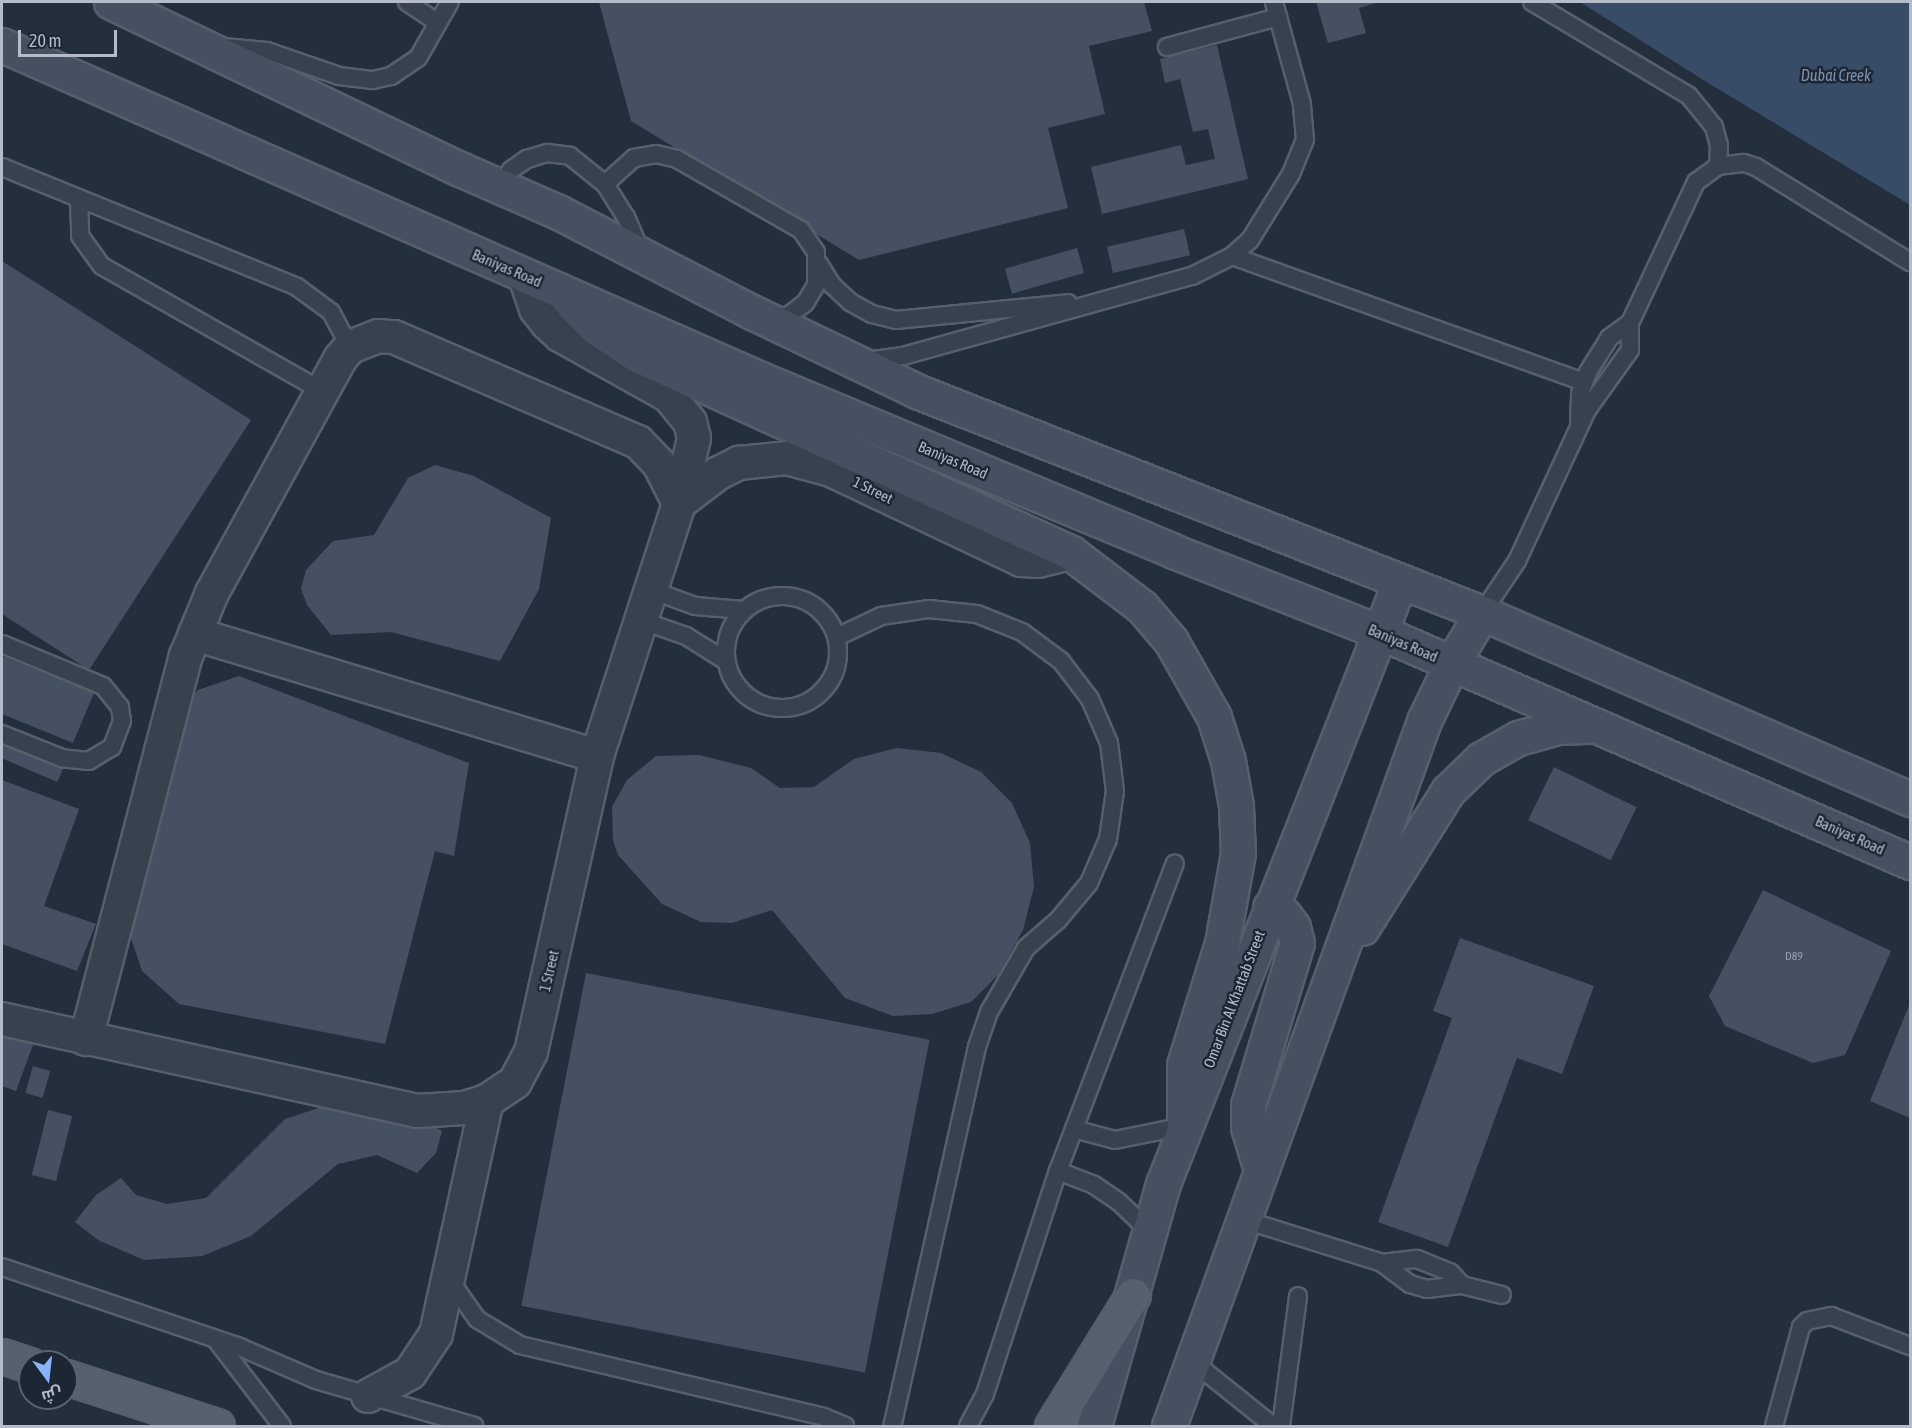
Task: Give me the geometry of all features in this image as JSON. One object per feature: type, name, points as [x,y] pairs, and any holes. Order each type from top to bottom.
[{"type":"main road","points":[[111,2],[641,253],[768,320],[919,392],[1482,614],[1911,799]]},
{"type":"main road","name":"Baniyas Road","points":[[2,45],[525,276],[560,289],[968,467],[1380,632],[1911,862]]},
{"type":"main road","points":[[560,289],[595,327],[637,355],[1071,554],[1142,607],[1171,641],[1215,717],[1228,761],[1238,841],[1233,898],[1184,1065],[1184,1126]]},
{"type":"main road","name":"Omar Bin Al Khattab Street","points":[[1094,1426],[1133,1295],[1149,1231],[1184,1126],[1400,581]]},
{"type":"main road","points":[[1169,1426],[1324,991],[1424,721],[1452,663],[1482,614]]},
{"type":"main road","points":[[1324,991],[1448,791],[1480,759],[1518,738],[1558,727],[1601,726]]},
{"type":"main road","points":[[1261,1170],[1250,1138],[1248,1105],[1297,943],[1293,927],[1284,915],[1270,907]]},
{"type":"main road","points":[[1052,1426],[1133,1295]]},
{"type":"main road","points":[[2,1356],[18,1361]]},
{"type":"main road","points":[[78,1381],[217,1426]]},
{"type":"street","name":"1 Street","points":[[2,1018],[86,1039],[417,1111],[464,1108],[487,1101],[515,1082],[531,1052],[597,756],[679,504],[694,438],[682,408],[655,387],[560,335],[536,309],[525,276]]},
{"type":"street","points":[[86,1039],[179,677],[195,634],[212,593],[322,391],[350,347],[378,336],[394,337],[638,442],[659,464],[679,504]]},
{"type":"street","name":"1 Street","points":[[679,504],[717,474],[740,464],[787,458],[831,470],[1020,560],[1038,561],[1071,554]]},
{"type":"street","points":[[195,634],[597,756]]},
{"type":"street","points":[[368,1396],[410,1373],[426,1355],[436,1334],[487,1101]]},
{"type":"lane","points":[[407,2],[437,22]]},
{"type":"lane","points":[[208,48],[252,48],[356,81],[373,80],[391,76],[418,58],[450,2]]},
{"type":"lane","points":[[1533,2],[1696,103],[1714,127],[1719,146],[1718,166]]},
{"type":"lane","points":[[854,362],[903,356],[1120,297],[1192,276],[1232,256],[1264,222],[1300,158],[1305,141],[1302,104],[1276,9],[1167,47]]},
{"type":"lane","points":[[500,187],[511,170],[527,159],[547,153],[570,156],[604,184],[626,217],[641,253]]},
{"type":"lane","points":[[604,184],[634,158],[656,154],[677,159],[801,230],[816,252],[819,264],[832,285],[850,302],[872,314],[896,320],[1120,297]]},
{"type":"lane","points":[[1482,614],[1517,561],[1579,425],[1630,350],[1630,323],[1689,194],[1706,172],[1732,163],[1756,167],[1911,262]]},
{"type":"lane","points":[[2,167],[297,288],[331,312],[350,347]]},
{"type":"lane","points":[[79,199],[80,236],[102,266],[322,391]]},
{"type":"lane","points":[[1232,256],[1583,381]]},
{"type":"lane","points":[[768,320],[789,315],[805,303],[816,285],[819,264]]},
{"type":"lane","points":[[1579,425],[1583,381],[1609,338],[1630,323]]},
{"type":"lane","points":[[651,590],[695,606],[743,610],[768,597],[797,597],[815,606],[828,619],[837,637],[834,673],[825,688],[794,707],[775,708],[742,693],[731,679],[726,661],[725,643],[743,610]]},
{"type":"lane","points":[[837,637],[881,616],[929,609],[977,614],[1022,632],[1061,661],[1090,699],[1109,743],[1115,791],[1108,839],[1089,883],[1058,920],[1026,948],[988,1012],[977,1047],[892,1426]]},
{"type":"lane","points":[[640,620],[686,636],[726,661]]},
{"type":"lane","points":[[2,644],[104,686],[120,707],[122,721],[112,747],[89,761],[62,758],[2,734]]},
{"type":"lane","points":[[968,1426],[985,1394],[1058,1171],[1175,863]]},
{"type":"lane","points":[[1074,1130],[1115,1140],[1184,1126]]},
{"type":"lane","points":[[1058,1171],[1094,1185],[1119,1202],[1149,1231]]},
{"type":"lane","points":[[1242,1219],[1382,1263],[1410,1284],[1427,1289],[1462,1285],[1502,1295]]},
{"type":"lane","points":[[1382,1263],[1399,1259],[1426,1261],[1450,1272],[1462,1285]]},
{"type":"lane","points":[[2,1267],[216,1340],[368,1396],[474,1426]]},
{"type":"lane","points":[[448,1278],[477,1319],[520,1345],[824,1418],[845,1426]]},
{"type":"lane","points":[[1281,1426],[1298,1296]]},
{"type":"lane","points":[[1774,1426],[1801,1327],[1807,1320],[1831,1316],[1911,1346]]},
{"type":"lane","points":[[216,1340],[282,1426]]},
{"type":"lane","points":[[1192,1360],[1274,1426]]},
{"type":"water","name":"Dubai Creek","points":[[1580,2],[1910,2],[1910,205],[1705,81]]},
{"type":"building","points":[[599,2],[1144,2],[1152,31],[1089,46],[1105,114],[1048,128],[1068,208],[859,260],[631,121]]},
{"type":"building","points":[[1316,2],[1379,2],[1359,8],[1366,33],[1328,43]]},
{"type":"building","points":[[1217,45],[1248,179],[1102,214],[1091,167],[1181,145],[1186,165],[1215,159],[1208,129],[1193,132],[1180,79],[1165,83],[1160,59]]},
{"type":"building","points":[[1184,229],[1190,255],[1113,273],[1107,247]]},
{"type":"building","points":[[1077,248],[1084,273],[1012,294],[1005,269]]},
{"type":"building","points":[[2,261],[251,420],[89,670],[2,614]]},
{"type":"building","points":[[435,465],[474,476],[551,518],[539,589],[500,661],[391,632],[331,635],[307,605],[301,589],[306,570],[333,541],[374,535],[408,478]]},
{"type":"building","points":[[2,656],[94,693],[73,743],[2,714]]},
{"type":"building","points":[[239,676],[469,763],[454,856],[435,851],[385,1044],[179,1004],[142,971],[128,929],[174,718],[198,690]]},
{"type":"building","points":[[2,741],[64,767],[57,782],[2,758]]},
{"type":"building","points":[[897,748],[941,753],[981,772],[1012,803],[1030,843],[1034,887],[1023,930],[998,975],[971,1002],[932,1014],[893,1016],[845,998],[772,910],[732,923],[701,922],[662,904],[618,855],[613,840],[612,807],[627,780],[656,756],[699,755],[751,768],[780,788],[814,787],[854,759]]},
{"type":"building","points":[[1554,767],[1637,807],[1611,860],[1528,820]]},
{"type":"building","points":[[2,780],[79,809],[44,906],[96,924],[77,971],[2,944]]},
{"type":"building","points":[[1763,890],[1891,951],[1845,1055],[1813,1063],[1725,1026],[1709,996]]},
{"type":"building","points":[[1460,938],[1594,986],[1562,1074],[1517,1058],[1448,1247],[1378,1222],[1452,1018],[1433,1011]]},
{"type":"building","points":[[586,973],[930,1040],[865,1373],[521,1306]]},
{"type":"building","points":[[1910,1003],[1910,1118],[1870,1101]]},
{"type":"building","points":[[2,1033],[33,1045],[16,1091],[2,1086]]},
{"type":"building","points":[[33,1066],[50,1071],[43,1098],[25,1093]]},
{"type":"building","points":[[349,1098],[405,1110],[442,1131],[436,1153],[417,1173],[377,1155],[338,1164],[251,1236],[202,1256],[144,1260],[98,1240],[75,1222],[96,1195],[121,1178],[136,1195],[167,1204],[206,1198],[285,1119]]},
{"type":"building","points":[[48,1110],[72,1116],[56,1181],[32,1175]]}]
